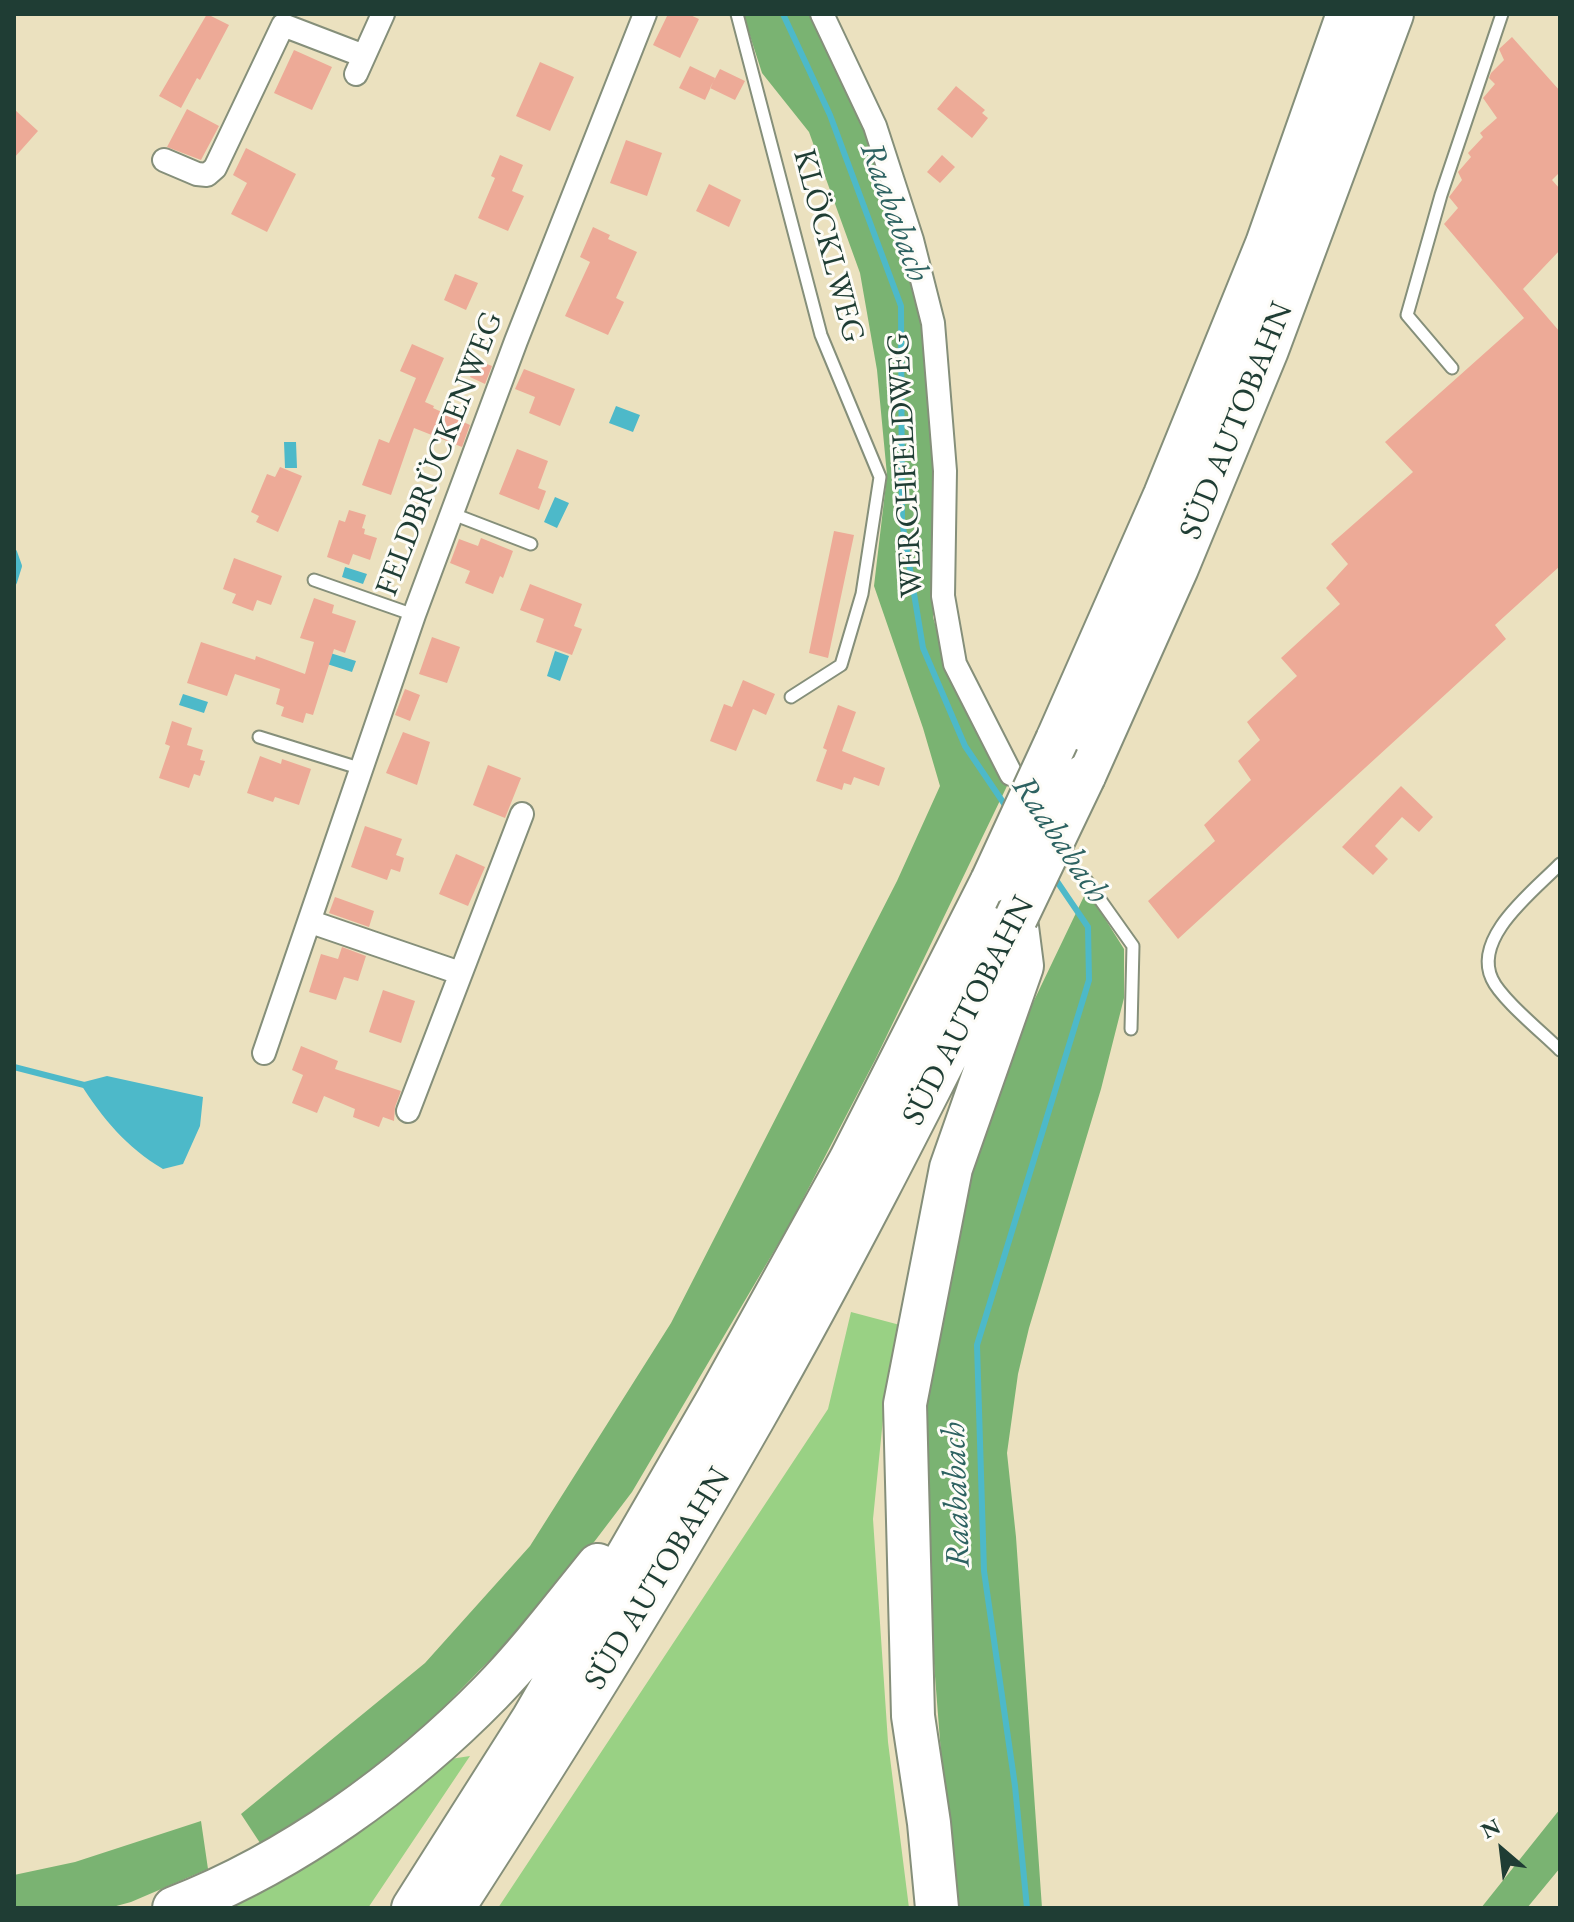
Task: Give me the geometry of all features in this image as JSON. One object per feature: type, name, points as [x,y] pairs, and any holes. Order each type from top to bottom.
[{"type":"highway","name":"SÜD AUTOBAHN","points":[[413,1908],[533,1719],[717,1401],[850,1161],[992,881],[1165,495],[1267,244],[1348,14]]},
{"type":"highway","name":"SÜD AUTOBAHN","points":[[453,1908],[569,1730],[754,1417],[881,1183],[1016,918],[1084,776],[1177,568],[1267,350],[1392,14]]},
{"type":"highway","points":[[937,1908],[929,1823],[913,1716],[905,1404],[951,1168],[1022,966],[1016,918]]},
{"type":"highway","points":[[185,1904],[270,1863],[375,1793],[491,1692],[671,1479]]},
{"type":"street","points":[[164,160],[197,174],[207,175],[215,168],[283,25],[360,65],[383,14]]},
{"type":"street","name":"FELDBRÜCKENWEG","points":[[264,1053],[414,615],[516,341],[645,14]]},
{"type":"street","name":"WERCHFELDWEG","points":[[822,14],[875,126],[912,240],[933,323],[945,471],[943,596],[955,664],[1011,774]]},
{"type":"street","points":[[408,1111],[522,814]]},
{"type":"street","points":[[311,922],[460,973]]},
{"type":"lane","name":"KLÖCKLWEG","points":[[737,14],[821,335],[880,477],[862,594],[841,665],[791,697]]},
{"type":"lane","points":[[1452,368],[1407,315],[1441,195],[1502,14]]},
{"type":"lane","points":[[453,514],[531,544]]},
{"type":"lane","points":[[314,580],[414,615]]},
{"type":"lane","points":[[259,737],[362,769]]},
{"type":"lane","points":[[1560,864],[1502,922],[1488,965],[1492,981],[1560,1050]]},
{"type":"lane","points":[[1084,877],[1133,946],[1131,1029]]},
{"type":"green space","points":[[743,14],[813,14],[882,170],[925,324],[940,480],[933,617],[945,658],[1007,786],[875,1060],[790,1224],[632,1492],[588,1550],[523,1626],[433,1718],[341,1794],[262,1846],[241,1814],[425,1663],[530,1546],[671,1323],[897,881],[940,786],[874,586],[887,475],[877,370],[860,273],[809,132],[762,73]]},
{"type":"green space","points":[[1087,890],[1124,949],[1124,998],[1101,1089],[1029,1328],[1018,1374],[1007,1453],[1016,1537],[1042,1908],[953,1908],[919,1470],[929,1362],[974,1137],[1006,1059]]},
{"type":"green space","points":[[851,1312],[900,1325],[884,1409],[873,1519],[888,1742],[909,1908],[498,1908],[828,1409]]},
{"type":"green space","points":[[470,1756],[368,1908],[230,1908],[313,1860],[444,1760]]},
{"type":"green space","points":[[1560,1809],[1560,1868],[1527,1908],[1481,1908]]},
{"type":"green space","points":[[201,1821],[208,1869],[131,1902],[109,1908],[14,1908],[14,1875],[75,1862]]},
{"type":"water","points":[[616,406],[640,415],[633,432],[609,423]]},
{"type":"water","points":[[284,442],[296,442],[297,468],[285,468]]},
{"type":"water","points":[[555,497],[569,503],[557,528],[544,522]]},
{"type":"water","points":[[345,567],[367,574],[363,584],[342,577]]},
{"type":"water","points":[[555,651],[569,656],[560,681],[547,676]]},
{"type":"water","points":[[327,652],[356,661],[352,672],[324,663]]},
{"type":"water","points":[[183,694],[208,702],[204,713],[179,705]]},
{"type":"water","points":[[107,1076],[203,1097],[200,1126],[183,1164],[163,1169],[127,1142],[97,1109],[80,1083]]},
{"type":"building","points":[[207,14],[229,25],[200,80],[197,78],[181,108],[159,96]]},
{"type":"building","points":[[668,14],[688,14],[699,19],[680,58],[653,45]]},
{"type":"building","points":[[1512,37],[1560,91],[1560,172],[1552,180],[1560,189],[1560,250],[1523,289],[1560,332],[1560,566],[1495,625],[1506,639],[1178,939],[1148,901],[1215,841],[1204,825],[1251,780],[1238,761],[1260,740],[1247,722],[1297,676],[1281,658],[1340,604],[1326,588],[1348,564],[1331,544],[1413,472],[1385,442],[1524,318],[1444,224],[1458,208],[1449,197],[1462,180],[1458,172],[1471,157],[1468,153],[1483,137],[1480,133],[1497,118],[1483,98],[1495,84],[1489,78],[1491,73],[1504,60],[1499,49]]},
{"type":"building","points":[[294,50],[332,67],[312,110],[274,93]]},
{"type":"building","points":[[540,62],[574,77],[550,131],[516,116]]},
{"type":"building","points":[[690,66],[715,78],[705,100],[679,88]]},
{"type":"building","points":[[720,69],[745,81],[735,100],[710,88]]},
{"type":"building","points":[[956,86],[985,110],[982,113],[988,118],[972,138],[937,109]]},
{"type":"building","points":[[14,109],[38,131],[14,158]]},
{"type":"building","points":[[187,109],[219,126],[201,160],[167,147]]},
{"type":"building","points":[[626,140],[662,153],[647,196],[610,183]]},
{"type":"building","points":[[246,148],[296,174],[267,232],[231,214],[247,183],[233,175]]},
{"type":"building","points":[[500,155],[523,165],[512,191],[524,196],[508,231],[478,218],[495,178],[491,176]]},
{"type":"building","points":[[942,155],[955,167],[940,183],[927,172]]},
{"type":"building","points":[[709,184],[741,200],[729,227],[696,211]]},
{"type":"building","points":[[593,227],[610,235],[608,239],[637,252],[616,298],[624,302],[608,335],[565,316],[590,262],[580,257]]},
{"type":"building","points":[[455,274],[478,283],[466,310],[444,300]]},
{"type":"building","points":[[412,344],[444,358],[425,402],[470,425],[462,447],[414,428],[391,495],[362,485],[379,439],[389,443],[416,378],[400,371]]},
{"type":"building","points":[[477,360],[492,366],[485,384],[470,377]]},
{"type":"building","points":[[524,369],[575,389],[560,426],[529,413],[535,397],[515,389]]},
{"type":"building","points":[[517,449],[548,461],[538,488],[546,491],[539,510],[499,494]]},
{"type":"building","points":[[280,467],[302,476],[278,532],[256,522],[259,516],[251,512],[267,474],[275,477]]},
{"type":"building","points":[[349,510],[366,515],[362,528],[365,529],[364,534],[377,538],[370,560],[353,554],[349,565],[327,557],[339,520],[345,522]]},
{"type":"building","points":[[834,531],[854,535],[828,658],[809,653]]},
{"type":"building","points":[[481,538],[513,551],[493,594],[465,583],[470,571],[450,563],[459,539],[478,546]]},
{"type":"building","points":[[234,558],[282,576],[271,605],[257,600],[253,611],[232,603],[236,594],[223,589]]},
{"type":"building","points":[[530,584],[582,604],[574,626],[582,629],[572,655],[536,642],[544,619],[520,610]]},
{"type":"building","points":[[314,598],[334,605],[332,613],[356,621],[345,653],[334,649],[313,715],[306,713],[303,723],[281,716],[284,707],[276,704],[280,689],[235,674],[227,696],[187,683],[201,642],[255,660],[256,656],[305,674],[314,642],[300,638]]},
{"type":"building","points":[[432,637],[460,647],[447,683],[419,674]]},
{"type":"building","points":[[743,680],[775,694],[766,715],[753,709],[736,751],[710,741],[724,704],[732,707]]},
{"type":"building","points":[[405,689],[420,695],[410,721],[395,715]]},
{"type":"building","points":[[838,705],[856,712],[842,751],[885,768],[879,786],[854,777],[851,785],[844,783],[842,790],[816,781],[827,750],[823,748]]},
{"type":"building","points":[[172,721],[192,728],[187,745],[203,750],[200,760],[205,761],[200,776],[194,774],[189,788],[159,778],[170,746],[165,744]]},
{"type":"building","points":[[403,732],[430,742],[417,785],[386,773]]},
{"type":"building","points":[[260,756],[281,764],[282,759],[311,769],[299,805],[275,797],[273,802],[247,793]]},
{"type":"building","points":[[488,765],[521,778],[505,818],[473,805]]},
{"type":"building","points":[[1401,786],[1433,817],[1419,832],[1402,817],[1375,846],[1388,859],[1373,875],[1342,847]]},
{"type":"building","points":[[365,826],[402,839],[396,855],[404,858],[400,872],[391,869],[387,880],[351,867]]},
{"type":"building","points":[[456,854],[485,867],[468,906],[439,894]]},
{"type":"building","points":[[335,897],[374,911],[369,927],[329,913]]},
{"type":"building","points":[[342,947],[366,956],[358,981],[344,977],[336,1000],[309,992],[321,954],[338,959]]},
{"type":"building","points":[[383,990],[415,1001],[401,1043],[369,1032]]},
{"type":"building","points":[[301,1046],[338,1061],[335,1069],[401,1091],[394,1121],[383,1117],[379,1127],[353,1117],[355,1109],[324,1096],[317,1113],[292,1103],[303,1075],[292,1070]]},
{"type":"waterway","name":"Raababach","points":[[783,14],[830,115],[901,306],[902,521],[923,648],[965,746],[1007,808]]},
{"type":"waterway","points":[[14,552],[19,566],[14,582]]},
{"type":"waterway","name":"Raababach","points":[[1027,1908],[1015,1786],[984,1571],[977,1345],[1089,980],[1088,927],[1054,877]]},
{"type":"waterway","points":[[14,1067],[88,1086]]}]
